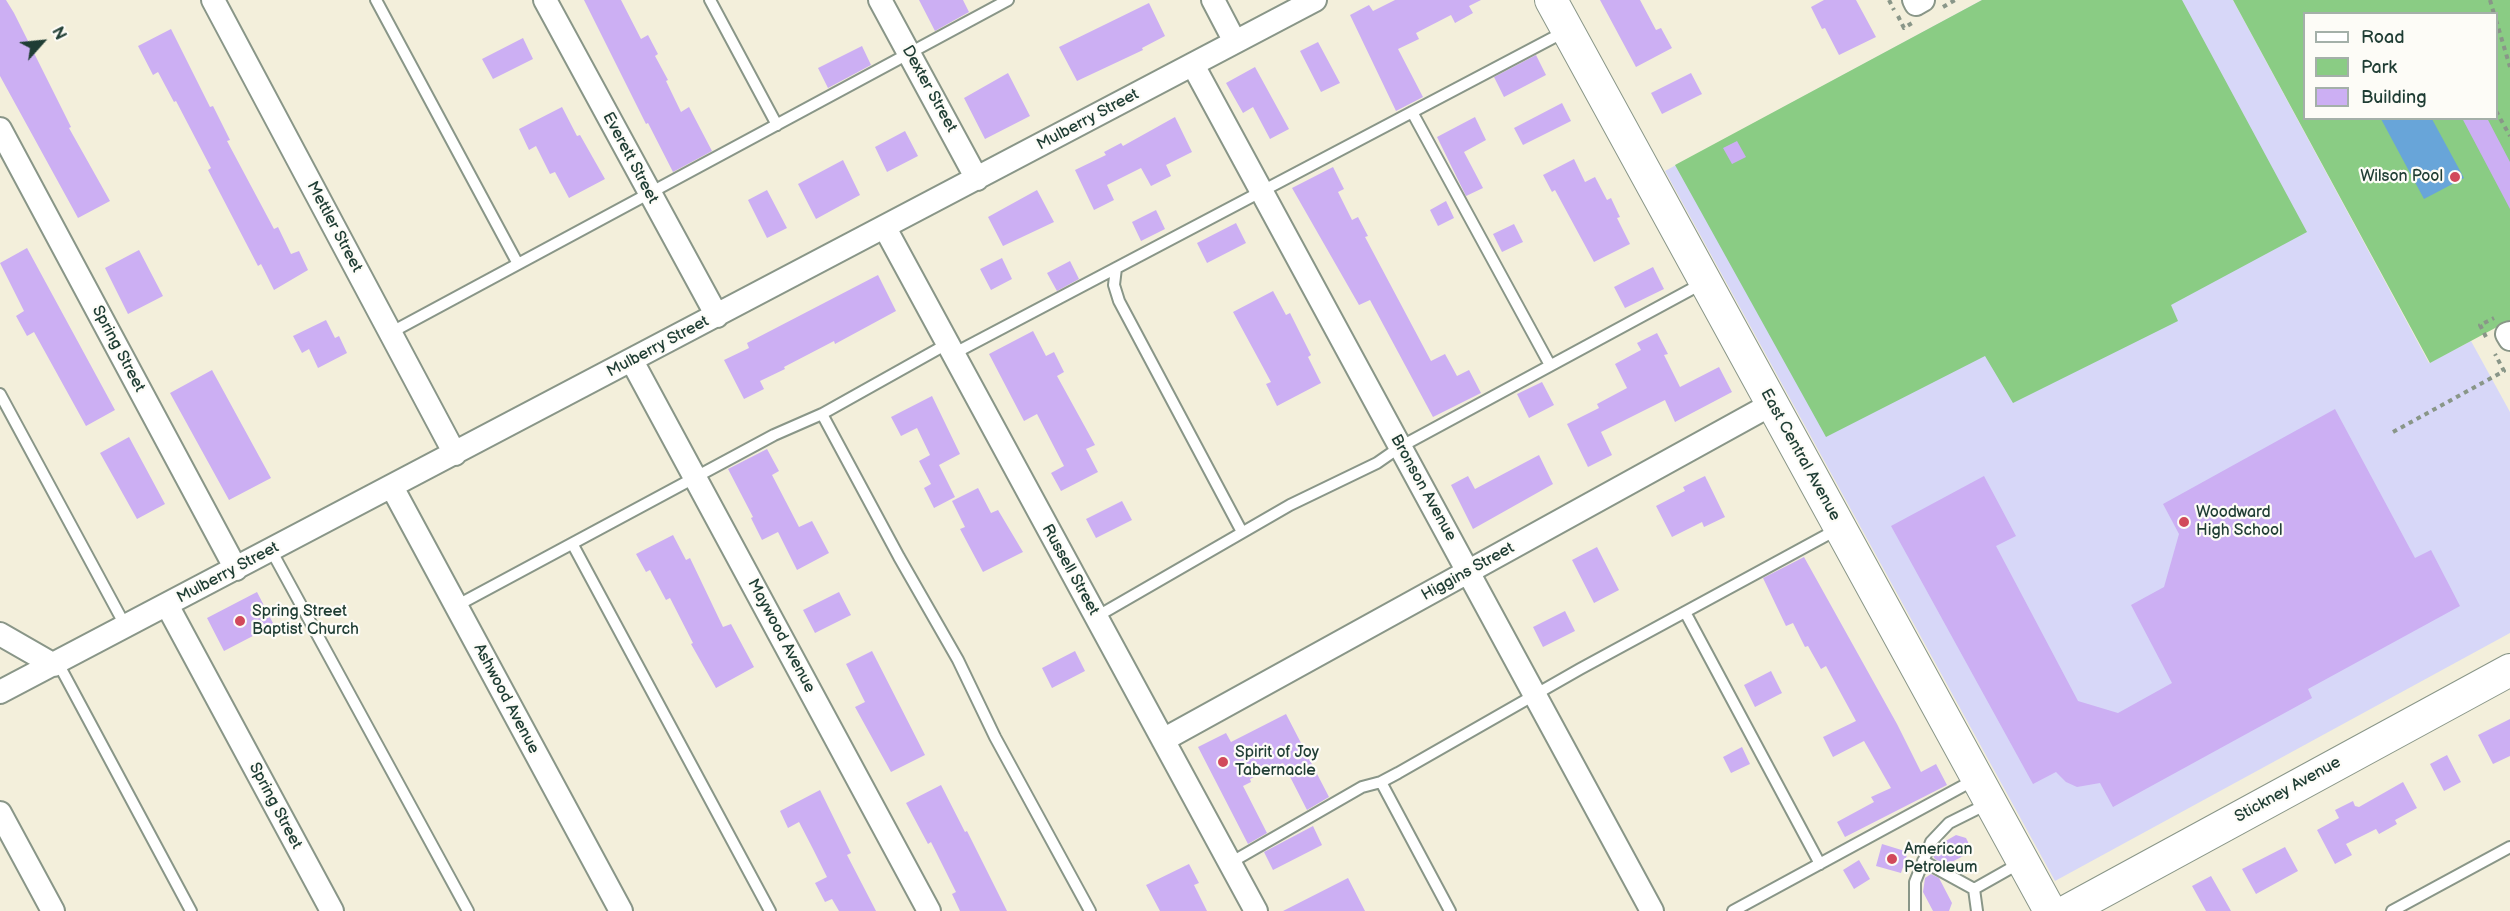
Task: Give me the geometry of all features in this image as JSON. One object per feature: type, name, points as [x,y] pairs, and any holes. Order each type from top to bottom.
[{"type":"street","name":"Mettler Street","points":[[213,0],[455,454]]},
{"type":"street","name":"Everett Street","points":[[545,0],[648,193],[717,316]]},
{"type":"street","name":"Dexter Street","points":[[880,0],[977,179]]},
{"type":"street","points":[[1213,0],[1235,42]]},
{"type":"street","name":"Mulberry Street","points":[[0,693],[1315,0]]},
{"type":"street","name":"East Central Avenue","points":[[1551,0],[2050,911]]},
{"type":"street","name":"Bronson Avenue","points":[[1193,65],[1652,911]]},
{"type":"street","name":"Spring Street","points":[[0,129],[236,569]]},
{"type":"street","name":"Russell Street","points":[[885,228],[1256,911]]},
{"type":"street","name":"Maywood Avenue","points":[[632,361],[929,911]]},
{"type":"street","name":"Higgins Street","points":[[1163,740],[1772,404]]},
{"type":"street","name":"Ashwood Avenue","points":[[392,487],[621,911]]},
{"type":"street","name":"Spring Street","points":[[167,605],[332,911]]},
{"type":"street","points":[[0,634],[56,664]]},
{"type":"street","name":"Stickney Avenue","points":[[2067,911],[2510,670]]},
{"type":"street","points":[[0,813],[53,911]]},
{"type":"lane","points":[[375,0],[518,264]]},
{"type":"lane","points":[[710,0],[777,125]]},
{"type":"lane","points":[[389,333],[1008,0]]},
{"type":"lane","points":[[456,606],[696,479],[774,435],[822,414],[1116,268],[1567,30]]},
{"type":"lane","points":[[1413,112],[1550,365]]},
{"type":"lane","points":[[1116,268],[1114,285],[1119,301],[1242,532]]},
{"type":"lane","points":[[1096,617],[1290,505],[1377,463],[1400,447],[1706,281]]},
{"type":"lane","points":[[0,394],[126,627]]},
{"type":"lane","points":[[822,414],[952,650],[995,737],[1090,911]]},
{"type":"lane","points":[[1230,863],[1362,787],[1380,782],[1580,669],[1840,528]]},
{"type":"lane","points":[[573,545],[770,911]]},
{"type":"lane","points":[[271,550],[468,911]]},
{"type":"lane","points":[[1685,612],[1820,864]]},
{"type":"lane","points":[[56,664],[191,911]]},
{"type":"lane","points":[[1380,782],[1450,911]]},
{"type":"lane","points":[[1915,911],[1915,882],[1930,842],[1984,790]]},
{"type":"lane","points":[[1733,911],[1820,864],[1984,790]]},
{"type":"lane","points":[[2392,911],[2510,847]]},
{"type":"lane","points":[[1923,861],[1974,889]]},
{"type":"lane","points":[[1974,889],[2023,862]]},
{"type":"lane","points":[[1974,889],[1977,911]]},
{"type":"path","points":[[2498,27],[2510,67]]},
{"type":"path","points":[[2498,114],[2510,135]]},
{"type":"path","points":[[2480,325],[2503,344]]},
{"type":"path","points":[[2393,432],[2504,371],[2500,366],[2503,344]]},
{"type":"path","points":[[2500,366],[2503,344]]},
{"type":"shaded area","name":"Woodward High School","points":[[1982,0],[2233,0],[2429,363],[2471,341],[2510,412],[2510,633],[2055,881],[1665,171]]},
{"type":"green space","points":[[1982,0],[2182,0],[2307,232],[2171,305],[2178,321],[2013,403],[1985,356],[1826,437],[1675,165]]},
{"type":"green space","points":[[2233,0],[2510,0],[2510,320],[2430,363]]},
{"type":"water","points":[[2382,120],[2433,120],[2464,178],[2424,199]]},
{"type":"building","points":[[0,0],[6,0],[14,13],[71,127],[69,128],[110,201],[78,218],[0,76]]},
{"type":"building","points":[[584,0],[621,0],[641,39],[648,35],[658,54],[655,56],[681,112],[689,107],[712,151],[673,172],[648,123],[646,124]]},
{"type":"building","points":[[919,0],[963,0],[969,12],[935,31]]},
{"type":"building","points":[[1395,0],[1481,0],[1469,6],[1473,13],[1455,23],[1451,15],[1416,33],[1419,39],[1398,49],[1423,97],[1396,111],[1350,15],[1369,5],[1373,11]]},
{"type":"building","points":[[1600,0],[1640,0],[1656,30],[1661,28],[1672,48],[1636,67]]},
{"type":"building","points":[[1824,0],[1856,0],[1876,37],[1839,55],[1811,7]]},
{"type":"building","points":[[1149,3],[1165,36],[1142,48],[1143,50],[1077,81],[1059,47]]},
{"type":"building","points":[[171,29],[210,107],[213,106],[230,140],[227,141],[274,229],[278,227],[291,254],[299,251],[308,270],[274,290],[261,264],[258,266],[208,170],[211,168],[176,101],[174,102],[158,72],[153,75],[138,46]]},
{"type":"building","points":[[523,38],[533,59],[493,79],[482,59]]},
{"type":"building","points":[[1318,42],[1340,83],[1321,92],[1300,51]]},
{"type":"building","points":[[862,46],[871,65],[828,88],[818,68]]},
{"type":"building","points":[[1536,55],[1546,75],[1504,97],[1494,77]]},
{"type":"building","points":[[1255,67],[1289,129],[1270,139],[1253,107],[1243,113],[1226,83]]},
{"type":"building","points":[[1008,73],[1030,116],[985,139],[964,98]]},
{"type":"building","points":[[1691,73],[1702,94],[1662,114],[1651,93]]},
{"type":"building","points":[[1562,103],[1571,121],[1523,145],[1514,128]]},
{"type":"building","points":[[562,107],[577,136],[580,135],[605,179],[569,198],[555,172],[550,174],[536,146],[529,150],[519,129]]},
{"type":"building","points":[[1175,117],[1192,152],[1166,165],[1171,176],[1151,186],[1141,168],[1107,185],[1114,200],[1094,210],[1075,170],[1106,155],[1104,152],[1121,143],[1123,146]]},
{"type":"building","points":[[1475,117],[1486,140],[1464,152],[1483,188],[1466,196],[1437,137]]},
{"type":"building","points":[[2463,120],[2488,120],[2510,162],[2510,209]]},
{"type":"building","points":[[905,131],[918,156],[887,172],[875,147]]},
{"type":"building","points":[[1737,141],[1746,157],[1732,164],[1723,148]]},
{"type":"building","points":[[1574,159],[1585,182],[1595,177],[1607,200],[1611,198],[1620,217],[1617,218],[1630,244],[1594,262],[1555,190],[1552,192],[1543,175]]},
{"type":"building","points":[[843,160],[860,195],[816,219],[798,184]]},
{"type":"building","points":[[1333,167],[1344,189],[1338,192],[1352,220],[1358,217],[1368,236],[1365,237],[1431,361],[1445,354],[1457,376],[1469,370],[1481,393],[1433,417],[1370,300],[1359,305],[1292,188]]},
{"type":"building","points":[[767,190],[787,228],[767,238],[748,200]]},
{"type":"building","points":[[1037,190],[1054,222],[1003,246],[988,217]]},
{"type":"building","points":[[1446,201],[1454,218],[1438,226],[1430,210]]},
{"type":"building","points":[[1156,210],[1165,229],[1141,241],[1132,222]]},
{"type":"building","points":[[1236,223],[1246,243],[1207,263],[1197,243]]},
{"type":"building","points":[[1514,224],[1523,242],[1502,252],[1493,234]]},
{"type":"building","points":[[27,248],[115,410],[86,426],[34,332],[27,336],[16,316],[24,311],[0,263]]},
{"type":"building","points":[[139,250],[163,296],[128,314],[105,268]]},
{"type":"building","points":[[1002,258],[1012,279],[991,290],[980,269]]},
{"type":"building","points":[[1070,261],[1079,279],[1057,291],[1047,273]]},
{"type":"building","points":[[1653,267],[1664,289],[1625,308],[1614,287]]},
{"type":"building","points":[[878,275],[896,311],[835,344],[834,341],[784,367],[785,369],[760,381],[764,389],[744,399],[724,360],[749,348],[747,343]]},
{"type":"building","points":[[1273,291],[1286,315],[1290,313],[1311,355],[1308,357],[1321,383],[1277,406],[1266,384],[1271,382],[1233,312]]},
{"type":"building","points":[[326,320],[335,338],[339,336],[347,353],[318,368],[309,349],[302,353],[293,336]]},
{"type":"building","points":[[1033,331],[1046,356],[1054,352],[1064,372],[1057,376],[1095,445],[1086,449],[1098,472],[1061,491],[1051,473],[1064,466],[1037,414],[1024,421],[989,354]]},
{"type":"building","points":[[1657,333],[1668,354],[1664,355],[1680,387],[1719,367],[1732,392],[1675,422],[1665,400],[1601,432],[1612,455],[1588,467],[1567,424],[1599,408],[1597,404],[1627,388],[1615,364],[1641,350],[1637,343]]},
{"type":"building","points":[[212,370],[271,478],[229,500],[170,393]]},
{"type":"building","points":[[1542,382],[1554,405],[1529,418],[1517,394]]},
{"type":"building","points":[[932,396],[960,454],[939,465],[955,497],[934,508],[924,488],[931,484],[919,461],[930,455],[917,428],[901,436],[891,417]]},
{"type":"building","points":[[2335,409],[2415,558],[2431,550],[2460,606],[2308,689],[2312,698],[2113,807],[2100,783],[2077,787],[2066,782],[2056,772],[2033,784],[1891,526],[1984,476],[2016,536],[1996,546],[2078,701],[2118,713],[2172,683],[2131,605],[2164,587],[2179,534],[2163,504]]},
{"type":"building","points":[[129,437],[165,504],[137,519],[100,453]]},
{"type":"building","points":[[767,449],[779,471],[772,475],[799,527],[812,521],[829,553],[797,570],[778,532],[762,540],[751,518],[753,517],[728,469]]},
{"type":"building","points":[[1539,455],[1553,484],[1473,529],[1451,485],[1468,476],[1475,489]]},
{"type":"building","points":[[1705,476],[1725,517],[1704,527],[1702,522],[1672,537],[1656,506],[1685,491],[1683,487]]},
{"type":"building","points":[[978,488],[991,513],[998,510],[1023,552],[983,572],[960,529],[965,527],[952,501]]},
{"type":"building","points":[[1122,501],[1132,520],[1096,538],[1086,519]]},
{"type":"building","points":[[673,535],[686,560],[690,558],[723,627],[731,624],[754,667],[716,688],[691,644],[693,643],[670,598],[666,600],[650,570],[646,572],[636,554]]},
{"type":"building","points":[[1597,547],[1619,590],[1594,603],[1572,560]]},
{"type":"building","points":[[1804,557],[1897,724],[1921,772],[1936,764],[1947,785],[1845,837],[1837,822],[1874,802],[1871,797],[1891,788],[1864,741],[1833,757],[1823,737],[1856,721],[1826,666],[1821,669],[1808,646],[1805,647],[1793,623],[1786,626],[1763,578]]},
{"type":"building","name":"Spring Street Baptist Church","points":[[257,592],[274,625],[224,651],[207,618]]},
{"type":"building","points":[[839,592],[851,615],[815,633],[803,610]]},
{"type":"building","points":[[1565,611],[1575,631],[1543,647],[1533,627]]},
{"type":"building","points":[[872,651],[925,755],[891,772],[855,707],[865,702],[846,664]]},
{"type":"building","points":[[1075,651],[1085,671],[1052,688],[1042,668]]},
{"type":"building","points":[[1771,671],[1782,693],[1755,707],[1744,685]]},
{"type":"building","points":[[1286,714],[1329,797],[1307,810],[1283,763],[1250,779],[1251,782],[1243,786],[1267,833],[1248,844],[1198,747],[1226,733],[1231,742]]},
{"type":"building","points":[[2510,719],[2510,756],[2493,764],[2478,735]]},
{"type":"building","points":[[1742,747],[1750,764],[1731,773],[1723,757]]},
{"type":"building","points":[[2447,755],[2461,782],[2444,791],[2430,764]]},
{"type":"building","points":[[2403,782],[2417,808],[2395,820],[2397,824],[2379,834],[2376,829],[2346,844],[2352,855],[2335,864],[2317,830],[2339,818],[2335,810],[2353,801],[2355,806],[2359,807]]},
{"type":"building","points":[[941,785],[1007,911],[960,911],[952,894],[956,892],[931,842],[928,844],[906,803]]},
{"type":"building","points":[[820,790],[851,853],[847,855],[876,911],[839,911],[832,899],[825,902],[815,883],[827,877],[799,822],[788,828],[780,811]]},
{"type":"building","points":[[1313,826],[1322,845],[1273,870],[1264,852]]},
{"type":"building","points":[[1956,835],[1966,838],[1969,844],[1967,854],[1946,865],[1935,859],[1933,856],[1937,846]]},
{"type":"building","points":[[1882,844],[1908,852],[1901,873],[1876,866]]},
{"type":"building","points":[[2285,847],[2298,871],[2256,894],[2242,869]]},
{"type":"building","points":[[1859,860],[1870,879],[1854,889],[1843,870]]},
{"type":"building","points":[[1189,864],[1199,883],[1194,885],[1207,911],[1160,911],[1146,885]]},
{"type":"building","points":[[1931,874],[1939,878],[1952,903],[1949,911],[1933,911],[1923,892],[1925,878]]},
{"type":"building","points":[[2211,876],[2231,911],[2206,911],[2192,886]]},
{"type":"building","points":[[1348,878],[1365,911],[1283,911]]},
{"type":"place","name":"Wilson Pool","points":[[2455,177]]},
{"type":"place","name":"Woodward High School","points":[[2184,522]]},
{"type":"place","name":"Spring Street Baptist Church","points":[[240,621]]},
{"type":"place","name":"Spirit of Joy Tabernacle","points":[[1223,762]]},
{"type":"place","name":"American Petroleum","points":[[1892,859]]}]
